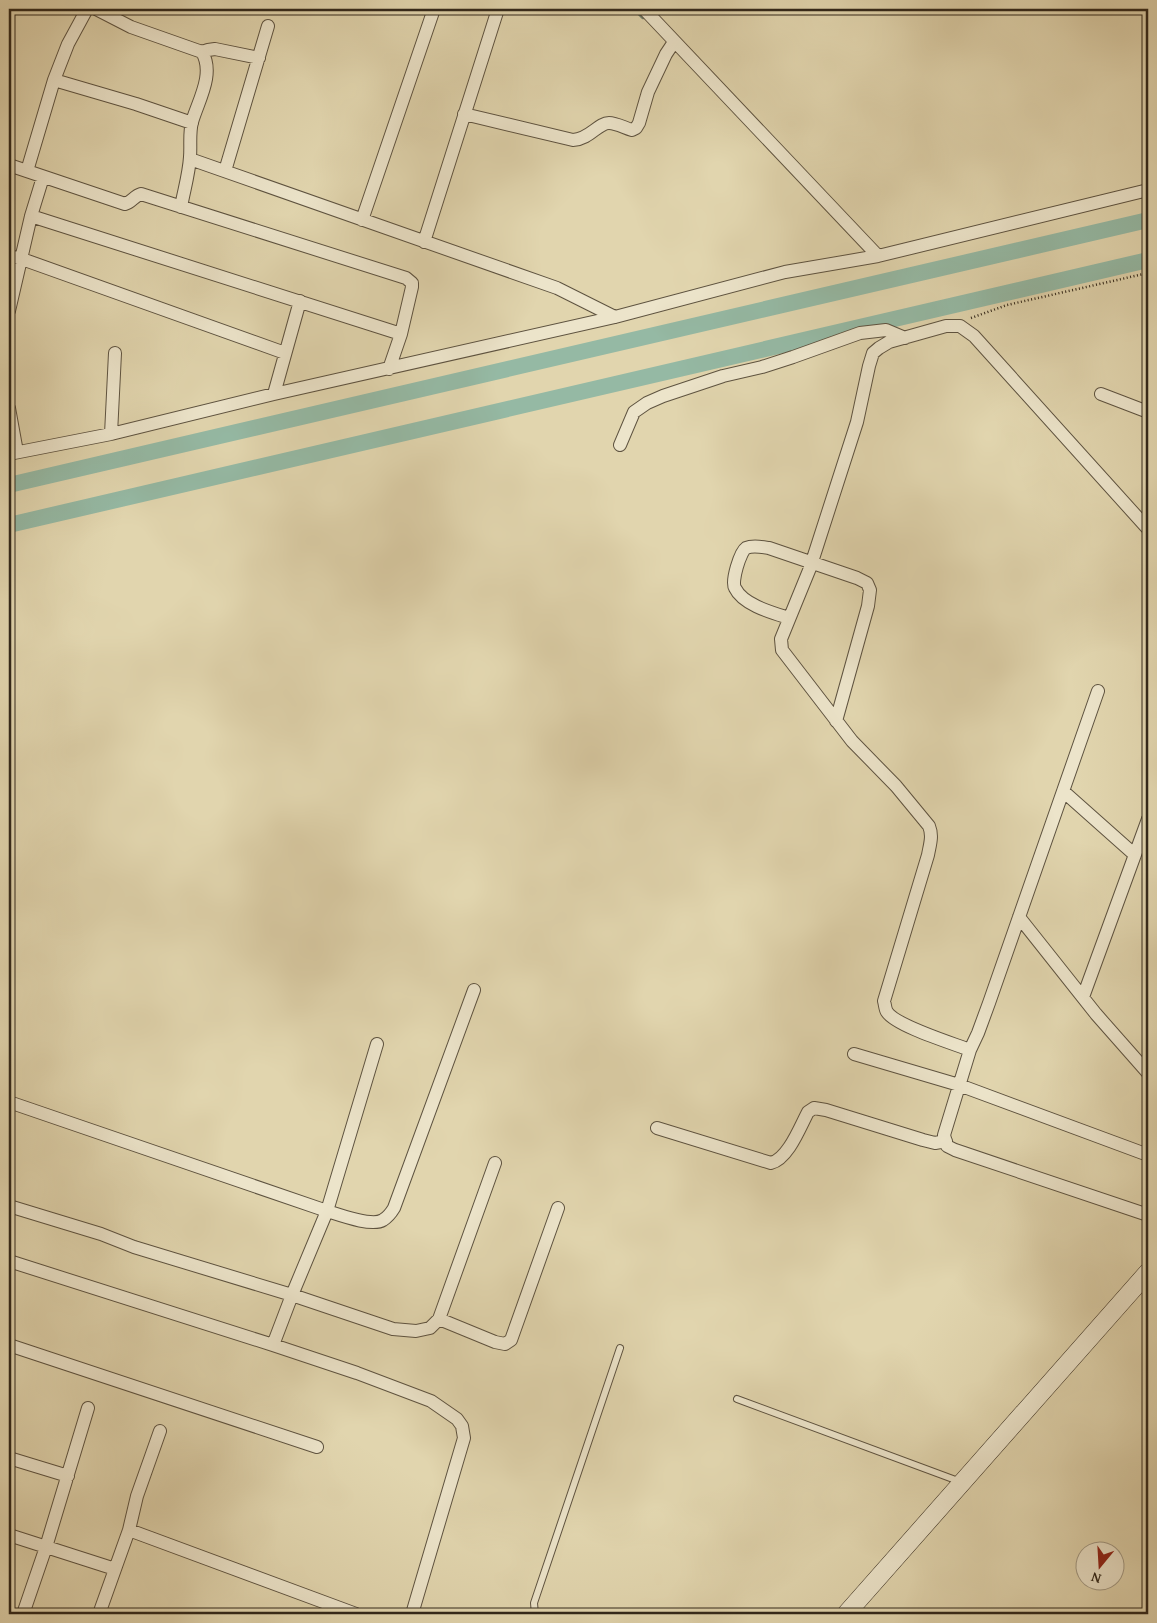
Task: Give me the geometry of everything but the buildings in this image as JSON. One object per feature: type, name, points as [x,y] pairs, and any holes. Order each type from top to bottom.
[{"type":"street","points":[[27,171],[54,80],[68,44],[86,9]]},
{"type":"street","points":[[96,9],[131,27],[202,52],[215,49],[258,58]]},
{"type":"street","points":[[362,220],[434,9]]},
{"type":"street","points":[[424,242],[498,9]]},
{"type":"street","points":[[644,9],[878,256]]},
{"type":"street","points":[[225,171],[268,26]]},
{"type":"street","points":[[464,114],[573,140],[588,136],[602,124],[610,123],[632,130],[639,124],[648,92],[666,54],[674,42]]},
{"type":"street","points":[[181,207],[190,159],[192,124],[200,102],[207,71],[207,60],[202,52]]},
{"type":"street","points":[[54,80],[136,104],[192,124]]},
{"type":"street","points":[[190,159],[557,288],[615,317]]},
{"type":"street","points":[[9,166],[125,204],[141,194],[406,278],[412,283],[412,287],[401,334],[389,369]]},
{"type":"street","points":[[9,311],[15,257],[31,216],[43,177]]},
{"type":"street","points":[[9,408],[13,453],[111,434],[274,394],[615,317],[785,272],[878,256],[1148,190]]},
{"type":"street","points":[[31,216],[401,334]]},
{"type":"street","points":[[15,257],[285,353]]},
{"type":"street","points":[[274,394],[300,301]]},
{"type":"street","points":[[970,1050],[914,1028],[893,1018],[886,1012],[884,1001],[928,854],[932,838],[931,832],[929,826],[896,786],[836,722],[782,650],[781,639],[812,562],[857,422],[872,353],[889,342],[946,326],[960,326],[974,336],[1148,529]]},
{"type":"street","points":[[620,445],[634,412],[647,402],[723,376],[793,357],[860,333],[886,330],[905,338]]},
{"type":"street","points":[[111,434],[115,353]]},
{"type":"street","points":[[1101,394],[1148,412]]},
{"type":"street","points":[[789,618],[752,604],[735,589],[733,580],[743,551],[747,548],[756,546],[769,548],[812,562],[857,578],[867,584],[870,590],[868,606],[836,722]]},
{"type":"street","points":[[1098,691],[978,1033],[970,1050],[944,1135],[947,1146],[955,1150],[1148,1215]]},
{"type":"street","points":[[1063,791],[1135,855]]},
{"type":"street","points":[[1083,997],[1148,819]]},
{"type":"street","points":[[1019,917],[1083,997],[1148,1073]]},
{"type":"street","points":[[9,1102],[327,1211],[372,1222],[382,1221],[389,1216],[394,1208],[474,990]]},
{"type":"street","points":[[273,1345],[327,1211],[377,1044]]},
{"type":"street","points":[[854,1054],[959,1085],[1148,1155]]},
{"type":"street","points":[[657,1128],[771,1163],[778,1162],[786,1152],[808,1112],[814,1108],[923,1140],[946,1141]]},
{"type":"street","points":[[9,1206],[101,1234],[134,1247],[226,1276],[292,1295],[393,1329],[416,1331],[430,1328],[438,1319],[496,1164]]},
{"type":"street","points":[[438,1319],[495,1342],[505,1344],[511,1340],[558,1208]]},
{"type":"street","points":[[9,1261],[357,1373],[431,1401],[457,1419],[462,1426],[464,1438],[412,1614]]},
{"type":"street","points":[[854,1612],[963,1482],[1148,1272]]},
{"type":"street","points":[[9,1345],[317,1447]]},
{"type":"street","points":[[23,1614],[46,1547],[88,1408]]},
{"type":"street","points":[[99,1614],[129,1530],[137,1496],[160,1431]]},
{"type":"street","points":[[9,1458],[68,1476]]},
{"type":"street","points":[[129,1530],[356,1614]]},
{"type":"street","points":[[9,1535],[115,1569]]},
{"type":"lane","points":[[535,1614],[534,1603],[620,1348]]},
{"type":"lane","points":[[737,1399],[963,1482]]},
{"type":"path","points":[[960,326],[974,316],[1007,305],[1148,273]]},
{"type":"waterway","points":[[635,9],[643,17]]},
{"type":"waterway","points":[[9,485],[1148,220]]},
{"type":"waterway","points":[[9,525],[1148,260]]}]
